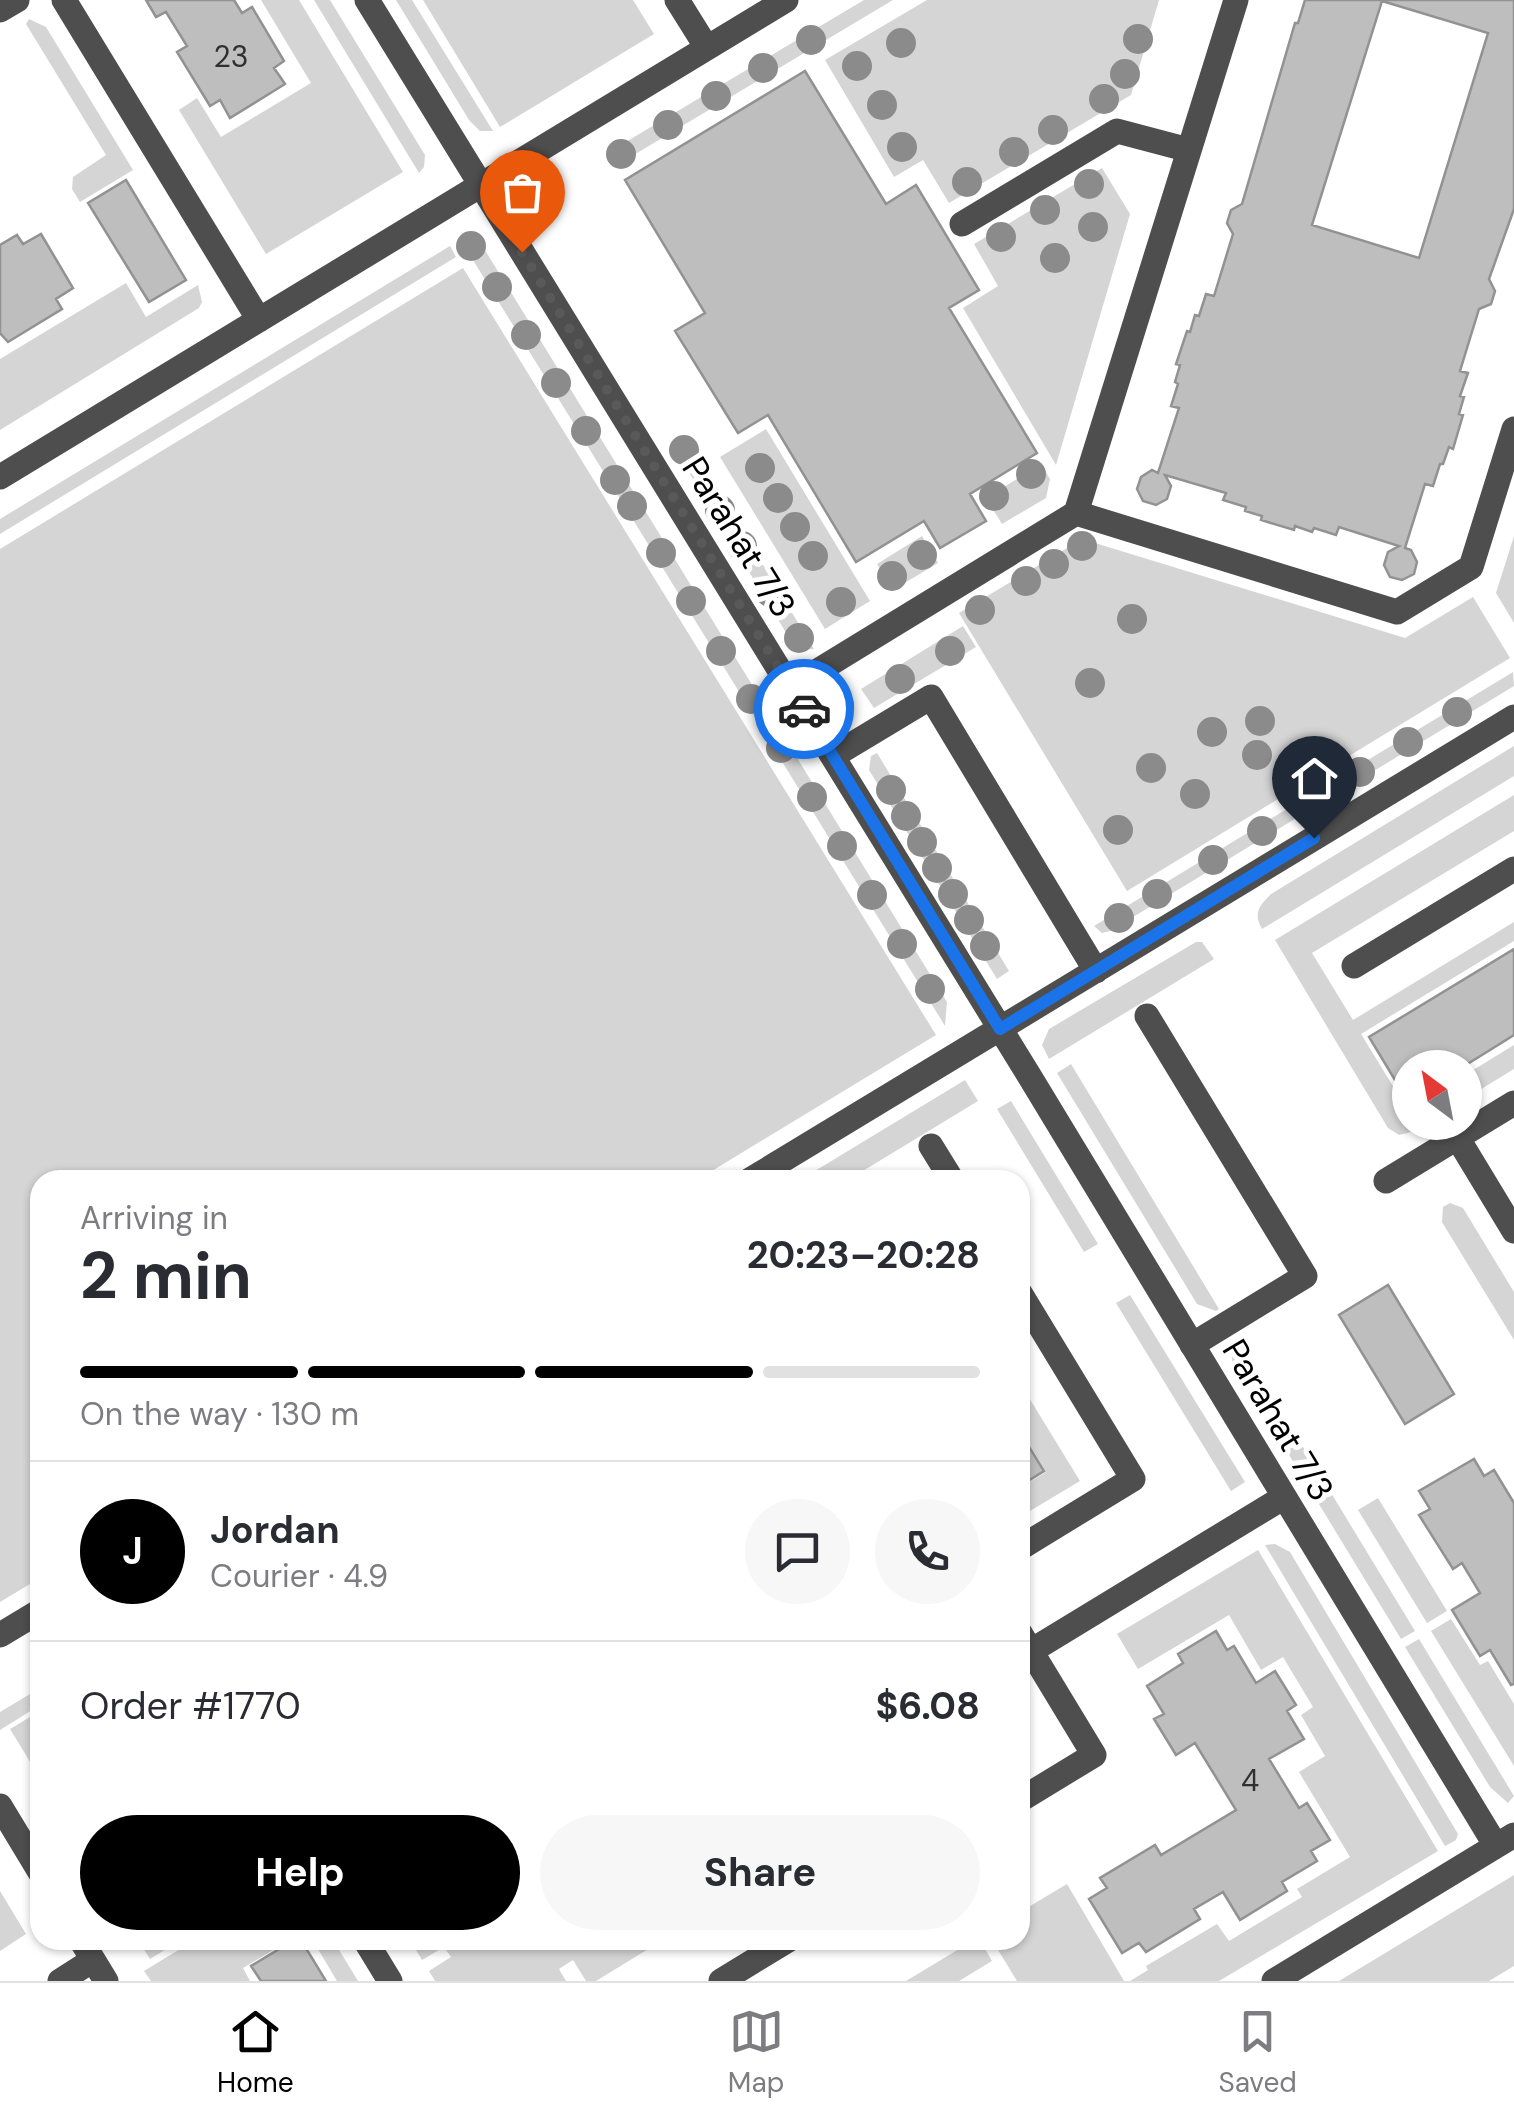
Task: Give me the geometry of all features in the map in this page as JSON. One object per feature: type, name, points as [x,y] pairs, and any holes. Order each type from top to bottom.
[{"type":"street","points":[[0,10],[17,0]]},
{"type":"street","points":[[64,0],[259,320]]},
{"type":"street","name":"Parahat 7/3","points":[[367,0],[1284,1498],[1505,1841],[1274,1981]]},
{"type":"street","points":[[677,0],[706,48]]},
{"type":"street","points":[[0,476],[786,0]]},
{"type":"street","points":[[790,688],[1076,513],[1236,0]]},
{"type":"street","points":[[962,224],[1117,131],[1190,150]]},
{"type":"street","points":[[1076,513],[1397,612],[1471,568],[1514,428]]},
{"type":"street","points":[[833,756],[930,697],[1096,970]]},
{"type":"street","points":[[767,1170],[1514,717]]},
{"type":"street","points":[[1354,966],[1514,870]]},
{"type":"street","points":[[1146,1016],[1305,1276],[1192,1345]]},
{"type":"street","points":[[1482,1122],[1514,1103]]},
{"type":"street","points":[[1386,1181],[1452,1140]]},
{"type":"street","points":[[1459,1140],[1514,1231]]},
{"type":"street","points":[[931,1146],[946,1170]]},
{"type":"street","points":[[1030,1309],[1133,1479],[1030,1542]]},
{"type":"street","points":[[1030,1639],[1284,1498]]},
{"type":"street","points":[[0,1635],[30,1617]]},
{"type":"street","points":[[1030,1650],[1094,1755],[1030,1794]]},
{"type":"street","points":[[0,1806],[30,1856]]},
{"type":"street","points":[[371,1950],[390,1981]]},
{"type":"street","points":[[721,1981],[772,1950]]},
{"type":"street","points":[[60,1981],[94,1960]]},
{"type":"shaded area","points":[[261,0],[299,0],[403,172],[266,254],[179,110],[197,98],[221,137],[311,83]]},
{"type":"shaded area","points":[[314,0],[330,0],[425,155],[419,173]]},
{"type":"shaded area","points":[[396,0],[412,0],[493,131],[480,131],[469,120]]},
{"type":"shaded area","points":[[423,0],[633,0],[654,34],[500,127]]},
{"type":"shaded area","points":[[864,0],[893,0],[617,165],[609,152]]},
{"type":"shaded area","points":[[927,0],[1159,0],[1131,95],[949,203],[923,160],[894,177],[825,60]]},
{"type":"shaded area","points":[[29,19],[46,27],[133,170],[80,202],[72,189],[73,177],[106,155],[26,24]]},
{"type":"shaded area","points":[[1102,168],[1130,214],[1056,465],[963,308],[998,286],[974,244]]},
{"type":"shaded area","points":[[460,239],[480,242],[947,1002],[945,1026]]},
{"type":"shaded area","points":[[450,246],[456,257],[0,534],[0,519]]},
{"type":"shaded area","points":[[463,268],[936,1035],[713,1170],[30,1170],[30,1584],[0,1602],[0,549]]},
{"type":"shaded area","points":[[126,283],[146,317],[198,285],[202,302],[199,308],[0,430],[0,359]]},
{"type":"shaded area","points":[[766,429],[870,601],[825,629],[720,457]]},
{"type":"shaded area","points":[[686,438],[814,649],[794,646],[673,446]]},
{"type":"shaded area","points":[[1041,464],[1050,479],[1046,498],[1002,524],[986,498]]},
{"type":"shaded area","points":[[922,536],[938,563],[893,590],[877,564]]},
{"type":"shaded area","points":[[1514,536],[1514,623],[1496,593]]},
{"type":"shaded area","points":[[1082,539],[1405,638],[1473,597],[1510,658],[1127,891],[959,613]]},
{"type":"shaded area","points":[[963,626],[976,647],[874,708],[861,689]]},
{"type":"shaded area","points":[[1513,672],[1514,686],[1110,931],[1102,933],[1094,926]]},
{"type":"shaded area","points":[[1514,746],[1514,776],[1262,929],[1259,910],[1271,894]]},
{"type":"shaded area","points":[[877,753],[1009,971],[997,979],[869,770],[871,756]]},
{"type":"shaded area","points":[[1514,795],[1514,831],[1312,953],[1353,1020],[1514,922],[1514,941],[1361,1034],[1392,1085],[1392,1131],[1275,940]]},
{"type":"shaded area","points":[[1202,942],[1214,959],[1049,1059],[1042,1045],[1049,1029]]},
{"type":"shaded area","points":[[1514,1045],[1514,1069],[1482,1089],[1482,1065]]},
{"type":"shaded area","points":[[1071,1064],[1219,1309],[1216,1311],[1197,1304],[1057,1073]]},
{"type":"shaded area","points":[[965,1080],[978,1101],[864,1170],[816,1170]]},
{"type":"shaded area","points":[[1011,1101],[1098,1244],[1084,1252],[997,1109]]},
{"type":"shaded area","points":[[1450,1203],[1463,1208],[1514,1292],[1514,1340],[1442,1222],[1443,1207]]},
{"type":"shaded area","points":[[1130,1295],[1245,1482],[1231,1491],[1116,1303]]},
{"type":"shaded area","points":[[1238,1340],[1415,1631],[1401,1639],[1232,1361],[1232,1346]]},
{"type":"shaded area","points":[[1030,1399],[1080,1481],[1030,1511],[1030,1482],[1046,1472],[1030,1446]]},
{"type":"shaded area","points":[[1378,1498],[1447,1611],[1427,1623],[1358,1510]]},
{"type":"shaded area","points":[[1275,1544],[1290,1552],[1458,1834],[1456,1840],[1445,1846],[1265,1545]]},
{"type":"shaded area","points":[[1258,1550],[1438,1851],[1219,1981],[1130,1981],[1148,1970],[1146,1966],[1217,1924],[1229,1941],[1302,1897],[1297,1889],[1350,1857],[1299,1772],[1325,1756],[1301,1715],[1313,1707],[1283,1657],[1261,1670],[1229,1615],[1138,1669],[1117,1634]]},
{"type":"shaded area","points":[[1451,1619],[1480,1665],[1488,1661],[1514,1704],[1514,1766],[1431,1631]]},
{"type":"shaded area","points":[[1419,1639],[1514,1796],[1508,1803],[1490,1787],[1405,1647]]},
{"type":"shaded area","points":[[30,1694],[30,1711],[0,1730],[0,1712]]},
{"type":"shaded area","points":[[30,1717],[30,1762],[10,1729]]},
{"type":"shaded area","points":[[1514,1875],[1514,1966],[1489,1981],[1339,1981]]},
{"type":"shaded area","points":[[1067,1884],[1124,1981],[1017,1981],[998,1950],[1030,1950],[1030,1906]]},
{"type":"shaded area","points":[[0,1891],[26,1934],[0,1951]]},
{"type":"shaded area","points":[[144,1950],[165,1950],[150,1959]]},
{"type":"shaded area","points":[[179,1950],[273,1950],[243,1968],[250,1981],[151,1981],[144,1971]]},
{"type":"shaded area","points":[[319,1950],[339,1950],[358,1981],[337,1981]]},
{"type":"shaded area","points":[[416,1950],[439,1950],[422,1960]]},
{"type":"shaded area","points":[[446,1950],[647,1950],[596,1981],[586,1981],[573,1960],[559,1969],[566,1981],[435,1981],[429,1971],[451,1957]]},
{"type":"shaded area","points":[[957,1950],[986,1950],[992,1961],[959,1981],[906,1981]]},
{"type":"building","points":[[146,0],[234,0],[242,13],[252,7],[284,61],[274,68],[285,84],[230,118],[220,100],[210,106],[177,52],[187,46],[166,12],[156,17]]},
{"type":"building","points":[[1305,0],[1514,0],[1514,209],[1489,279],[1495,291],[1491,304],[1479,309],[1460,371],[1468,373],[1460,396],[1464,397],[1459,414],[1463,415],[1453,449],[1449,447],[1433,486],[1425,484],[1405,548],[1411,550],[1417,562],[1414,574],[1402,580],[1390,577],[1384,565],[1388,552],[1399,546],[1339,527],[1336,535],[1314,528],[1312,532],[1295,526],[1294,530],[1261,520],[1262,516],[1245,511],[1246,507],[1223,500],[1226,493],[1165,475],[1171,486],[1167,499],[1156,505],[1143,501],[1137,489],[1141,477],[1152,470],[1158,473],[1179,408],[1171,406],[1178,384],[1175,382],[1180,365],[1176,364],[1206,294],[1214,296],[1233,234],[1227,223],[1231,210],[1242,204]],"holes":[[[1382,1],[1488,33],[1419,258],[1312,225]]]},
{"type":"building","points":[[805,71],[886,204],[916,185],[979,290],[949,308],[1037,453],[970,494],[986,521],[940,548],[924,521],[856,562],[768,415],[738,433],[675,331],[705,313],[625,180]]},
{"type":"building","points":[[126,180],[186,280],[149,302],[88,203]]},
{"type":"building","points":[[41,234],[73,288],[56,299],[62,309],[8,342],[0,333],[0,245],[17,235],[23,244]]},
{"type":"building","points":[[1514,949],[1514,1035],[1482,1055],[1482,1050],[1392,1050],[1392,1075],[1369,1037]]},
{"type":"building","points":[[1388,1285],[1454,1394],[1405,1424],[1339,1315]]},
{"type":"building","points":[[1030,1448],[1044,1471],[1030,1480]]},
{"type":"building","points":[[1474,1459],[1484,1476],[1494,1470],[1514,1503],[1511,1685],[1490,1650],[1480,1656],[1452,1610],[1480,1593],[1462,1563],[1453,1569],[1419,1515],[1430,1509],[1419,1491]]},
{"type":"building","points":[[1216,1631],[1227,1650],[1234,1646],[1256,1683],[1275,1671],[1296,1705],[1287,1711],[1304,1739],[1269,1759],[1299,1808],[1307,1803],[1330,1840],[1311,1851],[1317,1861],[1282,1882],[1287,1891],[1240,1920],[1223,1892],[1194,1909],[1200,1919],[1146,1952],[1139,1943],[1122,1953],[1089,1899],[1107,1888],[1100,1878],[1155,1845],[1161,1855],[1236,1810],[1195,1743],[1176,1755],[1154,1719],[1164,1714],[1147,1686],[1183,1663],[1178,1654]]},
{"type":"building","points":[[277,1950],[307,1950],[326,1981],[261,1981],[251,1966]]},
{"type":"way so far","points":[[522,252],[804,709]]},
{"type":"route","points":[[804,709],[1000,1029],[1314,838]]}]
